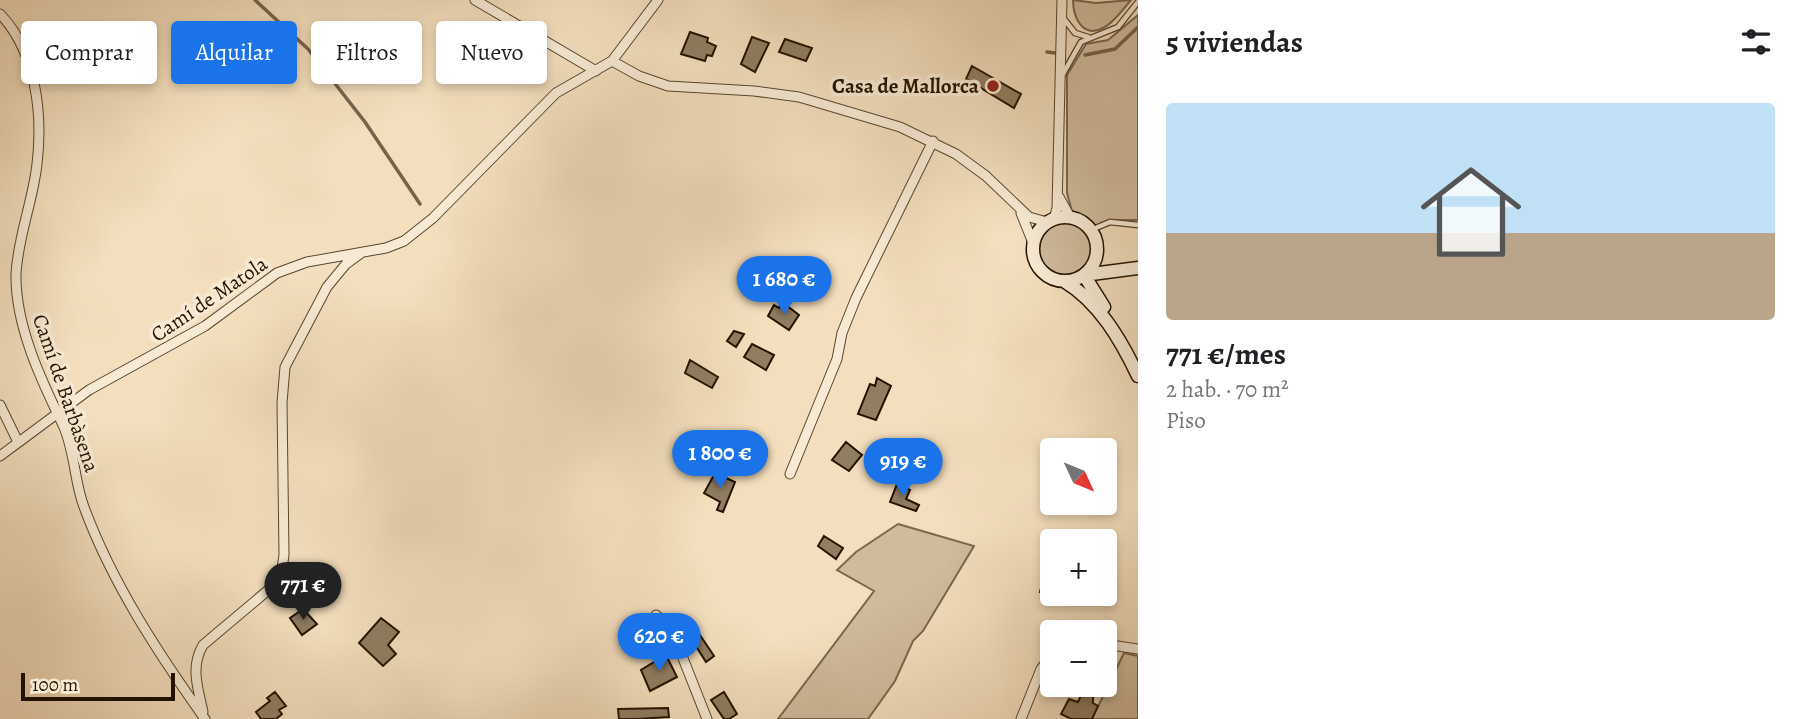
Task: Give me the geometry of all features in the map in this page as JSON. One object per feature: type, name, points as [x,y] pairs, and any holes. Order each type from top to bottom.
[{"type":"main road","points":[[1135,268],[1113,265],[1097,254],[1091,230],[1070,217],[1051,220],[1033,243],[1039,267],[1052,278],[1064,281],[1098,310],[1125,349],[1138,376]]},
{"type":"main road","points":[[1084,275],[1097,254]]},
{"type":"main road","points":[[1064,281],[1084,275],[1135,268]]},
{"type":"main road","points":[[1084,275],[1122,333],[1138,366]]},
{"type":"street","points":[[475,0],[596,71]]},
{"type":"street","points":[[647,0],[648,12]]},
{"type":"street","name":"Camí de Matola","points":[[0,456],[55,412],[89,390],[205,326],[277,274],[307,262],[386,248],[404,241],[433,218],[556,93],[612,61],[658,0]]},
{"type":"street","points":[[612,61],[639,76],[668,86],[754,91],[799,97],[900,127],[933,141],[974,166],[1034,220],[1051,220],[1056,192],[1062,0]]},
{"type":"street","name":"Camí de Barbàsena","points":[[0,14],[25,49],[34,88],[37,163],[19,243],[16,276],[21,315],[55,412],[67,437],[83,504],[99,542],[156,650],[204,719]]},
{"type":"street","points":[[790,474],[837,359],[842,333],[856,298],[933,141]]},
{"type":"street","points":[[1056,192],[1070,217]]},
{"type":"street","points":[[1019,208],[1033,243]]},
{"type":"street","points":[[204,719],[195,675],[197,656],[203,645],[273,586],[281,575],[284,555],[282,404],[285,367],[300,332],[327,287],[346,264],[365,250]]},
{"type":"street","points":[[0,405],[18,442]]},
{"type":"street","points":[[656,615],[671,628],[707,719]]},
{"type":"street","points":[[1117,646],[1137,649]]},
{"type":"street","points":[[1021,719],[1040,672]]},
{"type":"lane","points":[[1061,78],[1075,49],[1088,37],[1108,33],[1118,27],[1138,2]]},
{"type":"lane","points":[[1062,15],[1069,28],[1088,37]]},
{"type":"lane","points":[[1091,230],[1110,222],[1138,226]]},
{"type":"shaded area","points":[[1073,0],[1096,3],[1131,0],[1111,23],[1096,31],[1089,31],[1077,19]]},
{"type":"shaded area","points":[[1138,15],[1138,220],[1110,220],[1091,227],[1073,215],[1067,193],[1067,75],[1086,44],[1108,40]]},
{"type":"shaded area","points":[[1065,219],[1086,228],[1095,249],[1086,270],[1065,279],[1044,270],[1035,249],[1044,228]]},
{"type":"shaded area","points":[[898,524],[974,546],[923,631],[913,641],[895,681],[868,719],[778,719],[874,591],[837,570],[856,552]]},
{"type":"shaded area","points":[[1124,653],[1138,656],[1138,719],[1092,719],[1103,697],[1117,697],[1117,667]]},
{"type":"building","points":[[690,32],[708,38],[707,42],[716,46],[712,56],[707,55],[705,61],[681,54]]},
{"type":"building","points":[[752,37],[769,43],[755,72],[741,64]]},
{"type":"building","points":[[785,39],[812,48],[806,61],[779,52]]},
{"type":"building","name":"Casa de Mallorca","points":[[972,66],[1021,94],[1014,108],[966,79]]},
{"type":"building","points":[[782,302],[799,315],[789,330],[768,316],[774,305],[779,308]]},
{"type":"building","points":[[734,331],[744,334],[736,347],[727,341]]},
{"type":"building","points":[[752,344],[774,355],[766,370],[744,357]]},
{"type":"building","points":[[690,360],[718,377],[712,388],[685,373]]},
{"type":"building","points":[[877,378],[891,386],[876,420],[858,414],[870,384],[875,386]]},
{"type":"building","points":[[846,442],[862,455],[849,471],[832,460]]},
{"type":"building","points":[[715,473],[735,482],[723,512],[717,510],[720,502],[704,493]]},
{"type":"building","points":[[897,484],[910,490],[906,499],[919,505],[916,511],[890,502]]},
{"type":"building","points":[[824,536],[843,548],[836,559],[818,546]]},
{"type":"building","points":[[303,609],[317,624],[302,635],[290,618]]},
{"type":"building","points":[[381,618],[399,632],[388,645],[396,654],[383,666],[359,643]]},
{"type":"building","points":[[698,632],[714,656],[706,662],[690,637]]},
{"type":"building","points":[[666,655],[677,677],[650,691],[641,670]]},
{"type":"building","points":[[275,692],[286,706],[279,710],[282,714],[276,719],[261,719],[256,712],[270,701],[267,698]]},
{"type":"building","points":[[724,692],[737,714],[729,719],[724,719],[711,700]]},
{"type":"building","points":[[1080,697],[1093,697],[1093,703],[1098,706],[1092,719],[1071,719],[1061,714],[1069,699],[1078,702]]},
{"type":"building","points":[[668,708],[669,717],[619,719],[618,709]]},
{"type":"waterway","points":[[255,0],[308,49],[365,122],[420,204]]},
{"type":"waterway","points":[[1085,55],[1115,49],[1138,27]]},
{"type":"waterway","points":[[1047,52],[1055,53]]},
{"type":"place","name":"Casa de Mallorca","points":[[993,86]]}]
